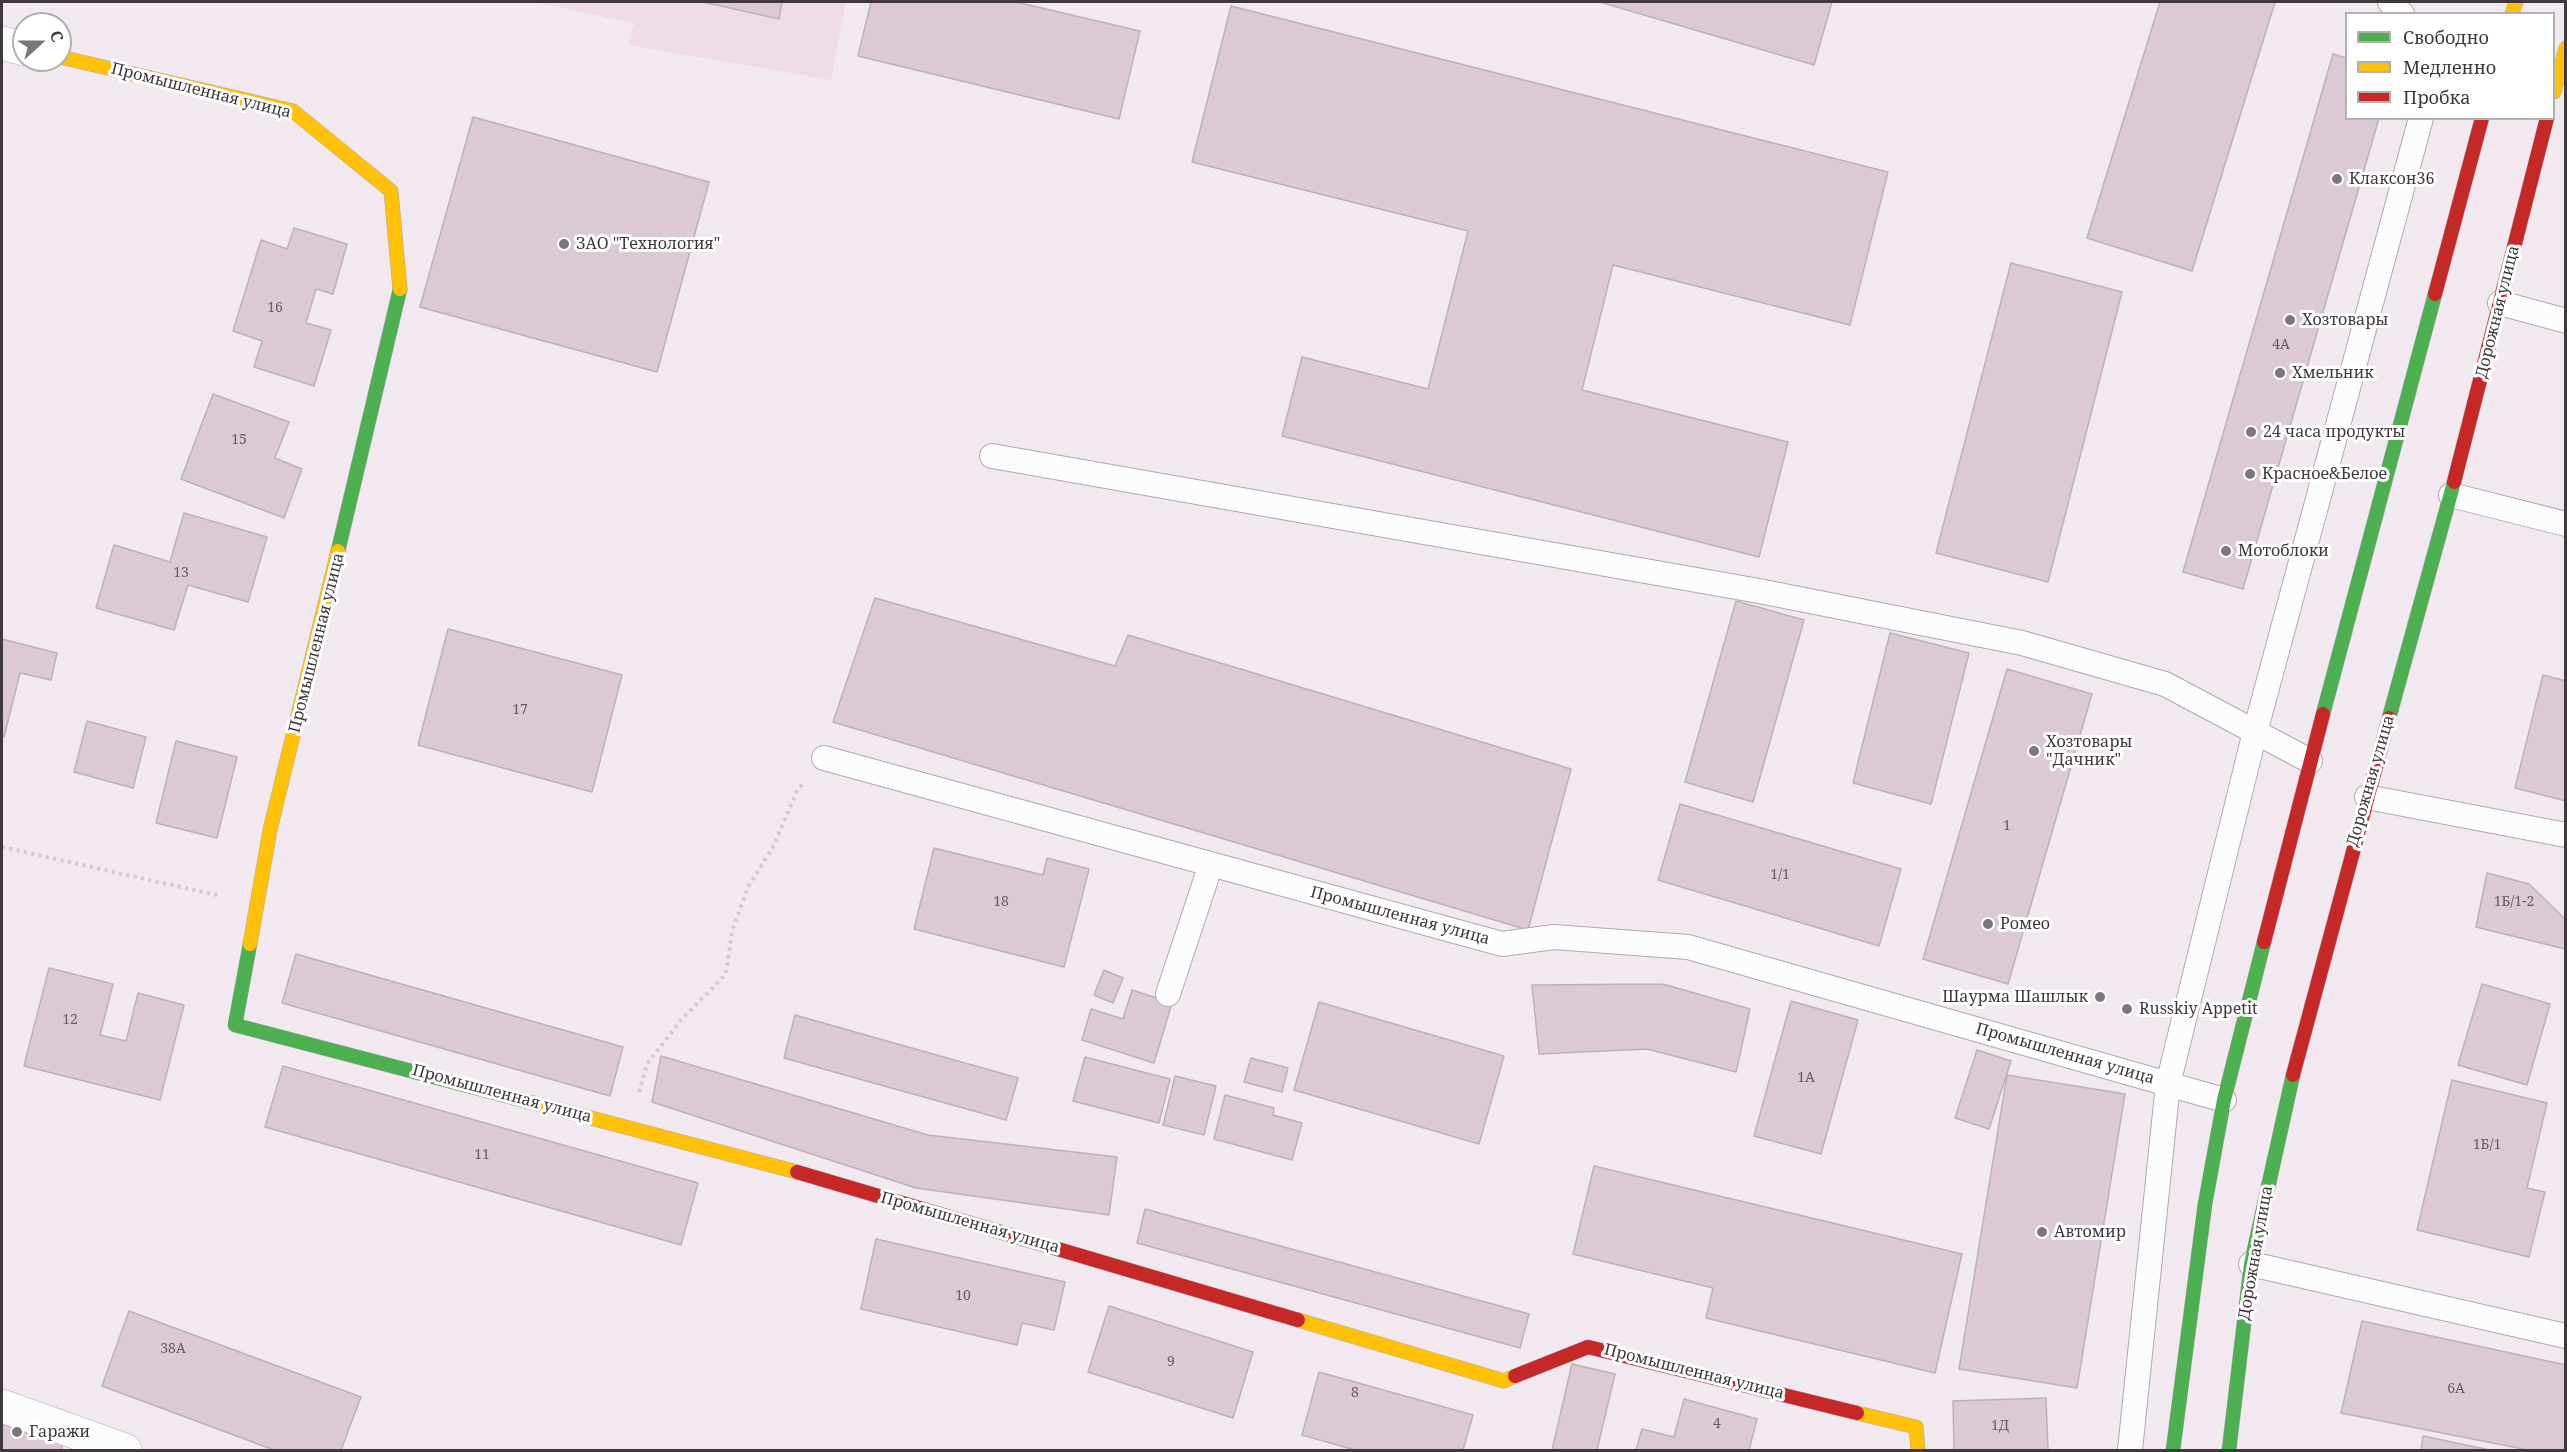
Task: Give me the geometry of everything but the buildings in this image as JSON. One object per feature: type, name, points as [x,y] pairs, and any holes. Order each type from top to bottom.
[{"type":"main road","points":[[2555,85],[2565,48]]},
{"type":"main road","name":"Промышленная улица","points":[[72,60],[293,111],[392,191],[401,295],[270,830],[235,1025],[760,1161],[1504,1382],[1588,1347],[1916,1426],[1918,1450]]},
{"type":"main road","points":[[2173,1450],[2205,1204],[2224,1100],[2310,761],[2481,120]]},
{"type":"main road","name":"Дорожная улица","points":[[2229,1450],[2251,1264],[2275,1146],[2319,970],[2451,495],[2546,120]]},
{"type":"street","points":[[2,1406],[125,1450]]},
{"type":"lane","points":[[2130,1450],[2168,1084],[2255,732],[2420,120]]},
{"type":"lane","points":[[2500,303],[2565,321]]},
{"type":"lane","points":[[992,456],[1759,591],[2022,643],[2165,684],[2310,761]]},
{"type":"lane","points":[[2451,495],[2565,524]]},
{"type":"lane","name":"Промышленная улица","points":[[824,758],[1502,944],[1554,937],[1688,946],[2224,1100]]},
{"type":"lane","points":[[2367,797],[2565,835]]},
{"type":"lane","points":[[1168,994],[1211,864]]},
{"type":"lane","points":[[2251,1264],[2565,1336]]},
{"type":"path","points":[[630,1128],[647,1064],[682,1019],[726,974],[732,931],[748,887],[773,848],[797,792],[824,758]]},
{"type":"path","points":[[2,847],[257,904]]},
{"type":"shaded area","points":[[535,2],[846,2],[831,80],[629,45],[634,23]]},
{"type":"traffic: fast","points":[[338,551],[400,289]]},
{"type":"traffic: fast","points":[[2323,714],[2435,294]]},
{"type":"traffic: fast","points":[[2389,718],[2454,482]]},
{"type":"traffic: fast","points":[[2173,1450],[2205,1204],[2224,1100],[2264,942]]},
{"type":"traffic: fast","points":[[250,944],[235,1025],[526,1101]]},
{"type":"traffic: fast","points":[[2229,1450],[2251,1264],[2293,1075]]},
{"type":"traffic: slow","points":[[2513,12],[2516,2]]},
{"type":"traffic: slow","points":[[2555,88],[2566,48]]},
{"type":"traffic: slow","points":[[72,60],[293,111],[391,191],[400,289]]},
{"type":"traffic: slow","points":[[250,944],[270,830],[338,551]]},
{"type":"traffic: slow","points":[[526,1101],[797,1172]]},
{"type":"traffic: slow","points":[[1298,1320],[1504,1381],[1515,1376]]},
{"type":"traffic: slow","points":[[1857,1413],[1916,1427],[1918,1450]]},
{"type":"traffic: jam","points":[[2435,294],[2481,120]]},
{"type":"traffic: jam","points":[[2454,482],[2546,120]]},
{"type":"traffic: jam","points":[[2264,942],[2323,714]]},
{"type":"traffic: jam","points":[[2293,1075],[2389,718]]},
{"type":"traffic: jam","points":[[797,1172],[1298,1320]]},
{"type":"traffic: jam","points":[[1515,1376],[1588,1347],[1857,1413]]},
{"type":"place","name":"Клаксон36","points":[[2337,179]]},
{"type":"place","name":"ЗАО \"Технология\"","points":[[564,244]]},
{"type":"place","name":"Хозтовары","points":[[2290,320]]},
{"type":"place","name":"Хмельник","points":[[2280,373]]},
{"type":"place","name":"24 часа продукты","points":[[2251,432]]},
{"type":"place","name":"Красное&Белое","points":[[2250,474]]},
{"type":"place","name":"Мотоблоки","points":[[2226,551]]},
{"type":"place","name":"Хозтовары \"Дачник\"","points":[[2034,751]]},
{"type":"place","name":"Ромео","points":[[1988,924]]},
{"type":"place","name":"Шаурма Шашлык","points":[[2100,997]]},
{"type":"place","name":"Russkiy Appetit","points":[[2127,1009]]},
{"type":"place","name":"Автомир","points":[[2042,1232]]},
{"type":"place","name":"Гаражи","points":[[17,1432]]}]
